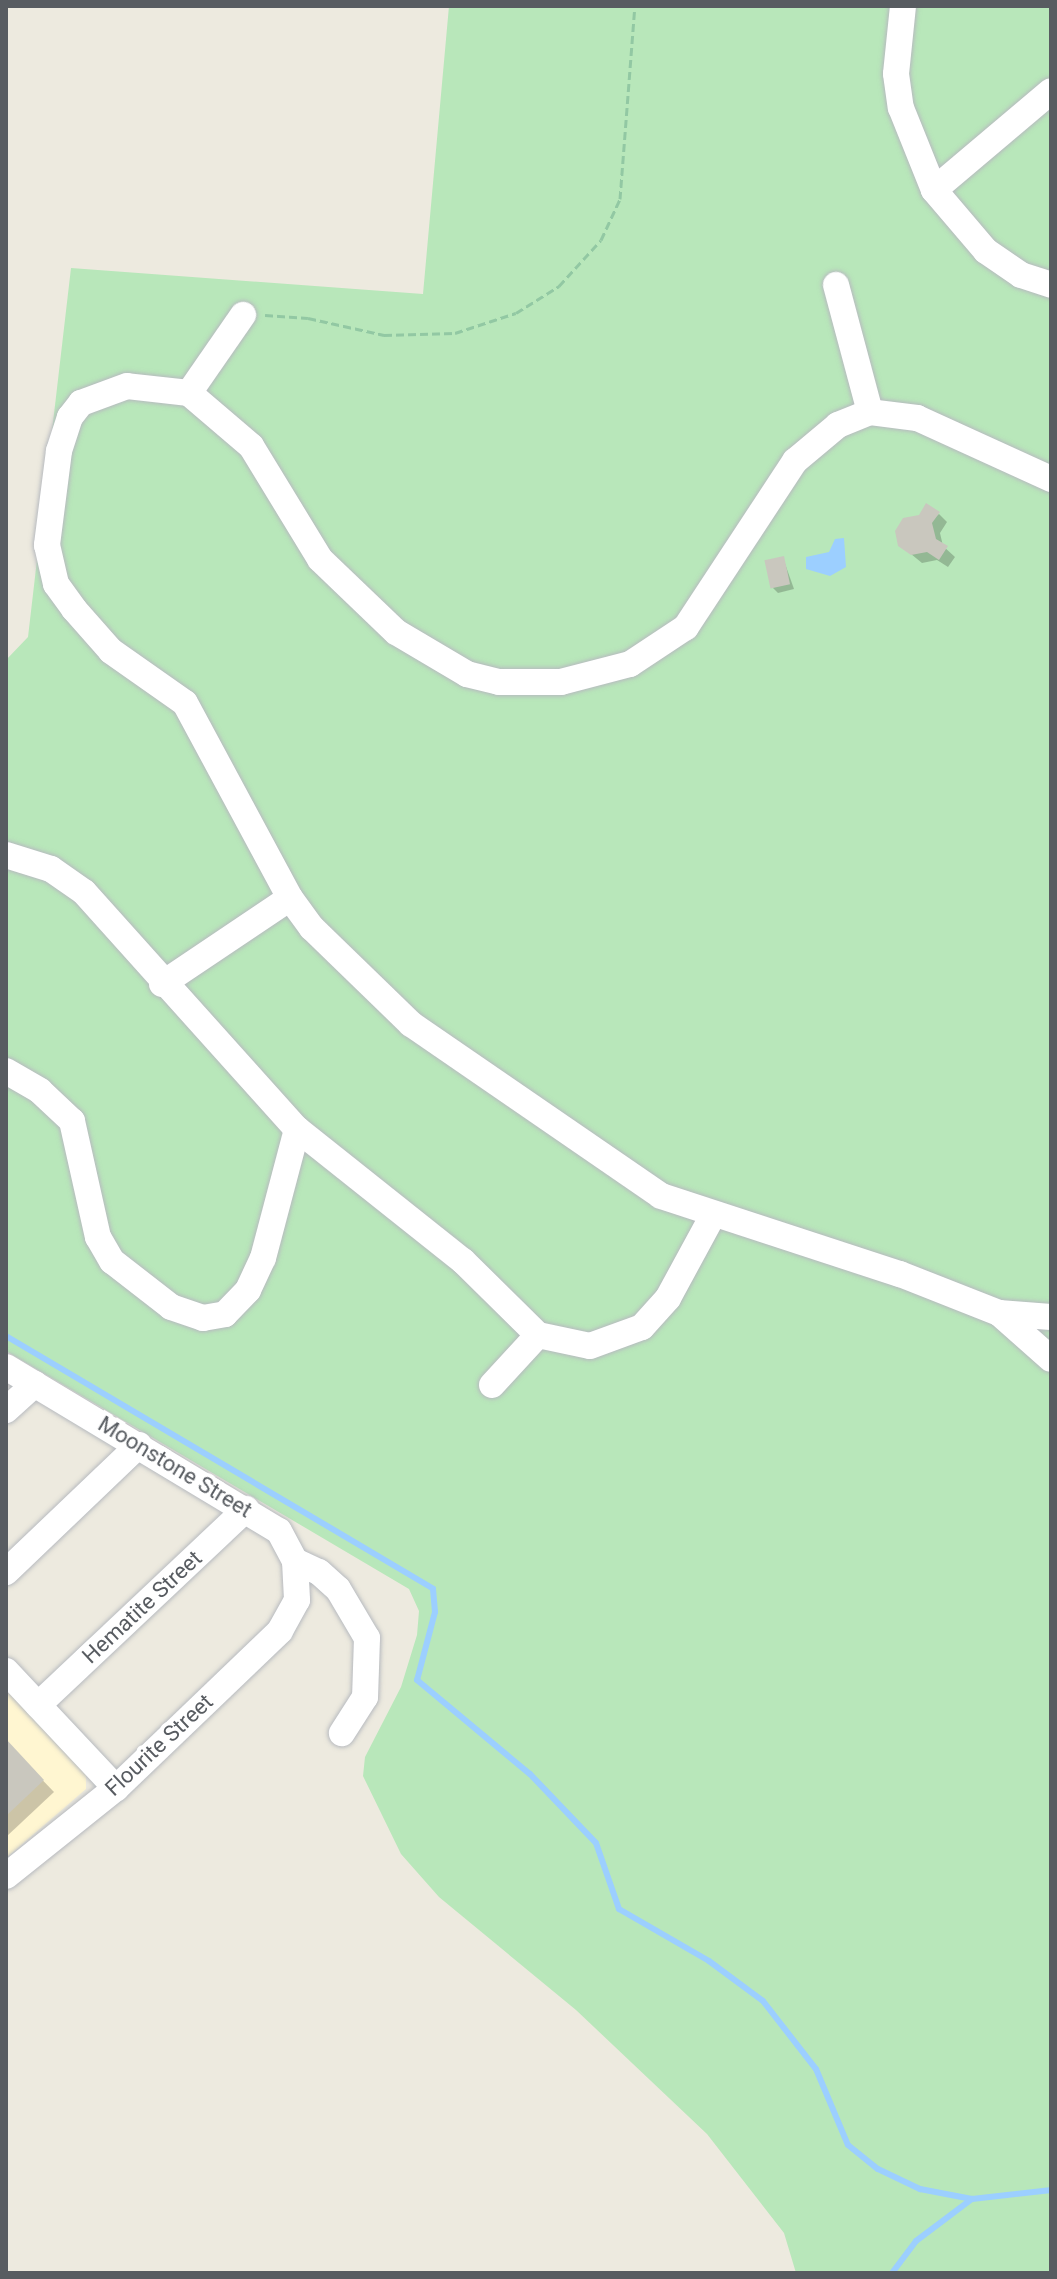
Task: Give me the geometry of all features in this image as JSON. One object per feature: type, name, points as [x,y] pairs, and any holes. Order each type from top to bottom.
[{"type":"street","points":[[903,6],[897,39],[901,108],[934,190],[960,226],[986,251],[1021,275],[1051,285]]},
{"type":"street","points":[[934,190],[1051,91]]},
{"type":"street","points":[[836,285],[870,412]]},
{"type":"street","points":[[189,393],[243,315]]},
{"type":"street","points":[[1051,479],[943,427],[896,413],[870,412],[826,432],[795,461],[686,627],[630,664],[594,676],[527,683],[467,674],[435,659],[363,605],[320,559],[251,446],[189,393],[127,386],[100,391],[81,403],[70,417],[59,451],[48,558],[56,584],[111,651],[185,703],[290,898],[312,928],[411,1024],[627,1176],[713,1215],[859,1260],[999,1313],[1051,1317]]},
{"type":"street","points":[[6,855],[51,869],[84,892],[162,984],[297,1129],[463,1261],[538,1335],[590,1346],[642,1327],[668,1298],[713,1215]]},
{"type":"street","points":[[162,984],[290,898]]},
{"type":"street","points":[[6,1071],[40,1091],[72,1121],[98,1237],[112,1261],[171,1307],[203,1318],[225,1314],[248,1290],[263,1258],[297,1129]]},
{"type":"street","points":[[999,1313],[1051,1359]]},
{"type":"street","points":[[492,1385],[538,1335]]},
{"type":"street","name":"Moonstone Street","points":[[6,1367],[279,1531],[295,1561],[297,1600]]},
{"type":"street","points":[[6,1410],[35,1384]]},
{"type":"street","points":[[6,1572],[139,1445]]},
{"type":"street","name":"Hematite Street","points":[[38,1705],[246,1509]]},
{"type":"street","points":[[295,1561],[319,1572],[338,1589],[367,1638],[365,1697],[342,1733]]},
{"type":"street","name":"Flourite Street","points":[[6,1876],[116,1788],[280,1631],[297,1600]]},
{"type":"street","points":[[6,1671],[116,1788]]},
{"type":"path","points":[[243,315],[308,318],[384,335],[455,333],[516,313],[559,286],[601,240],[620,199],[635,6]]},
{"type":"shaded area","points":[[6,1687],[86,1773],[86,1789],[6,1858]]},
{"type":"green space","points":[[449,6],[1051,6],[1051,2273],[796,2273],[784,2233],[707,2134],[576,2010],[439,1897],[401,1854],[363,1776],[365,1757],[401,1687],[417,1635],[419,1611],[409,1589],[6,1351],[6,660],[28,637],[71,268],[423,294]]},
{"type":"water","points":[[844,538],[846,567],[830,576],[806,569],[806,557],[829,552],[835,539]]},
{"type":"building","points":[[926,503],[940,512],[932,523],[936,539],[948,546],[939,560],[927,552],[911,555],[898,546],[895,531],[903,518],[919,515]]},
{"type":"building","points":[[784,556],[790,584],[770,589],[764,560]]},
{"type":"building","points":[[6,1739],[44,1780],[6,1816]]},
{"type":"waterway","points":[[6,1336],[433,1589],[435,1612],[417,1680],[530,1774],[596,1843],[619,1909],[709,1961],[763,2001],[816,2069],[848,2145],[878,2169],[920,2189],[972,2199],[1051,2190]]},
{"type":"waterway","points":[[892,2273],[916,2241],[972,2199]]}]
